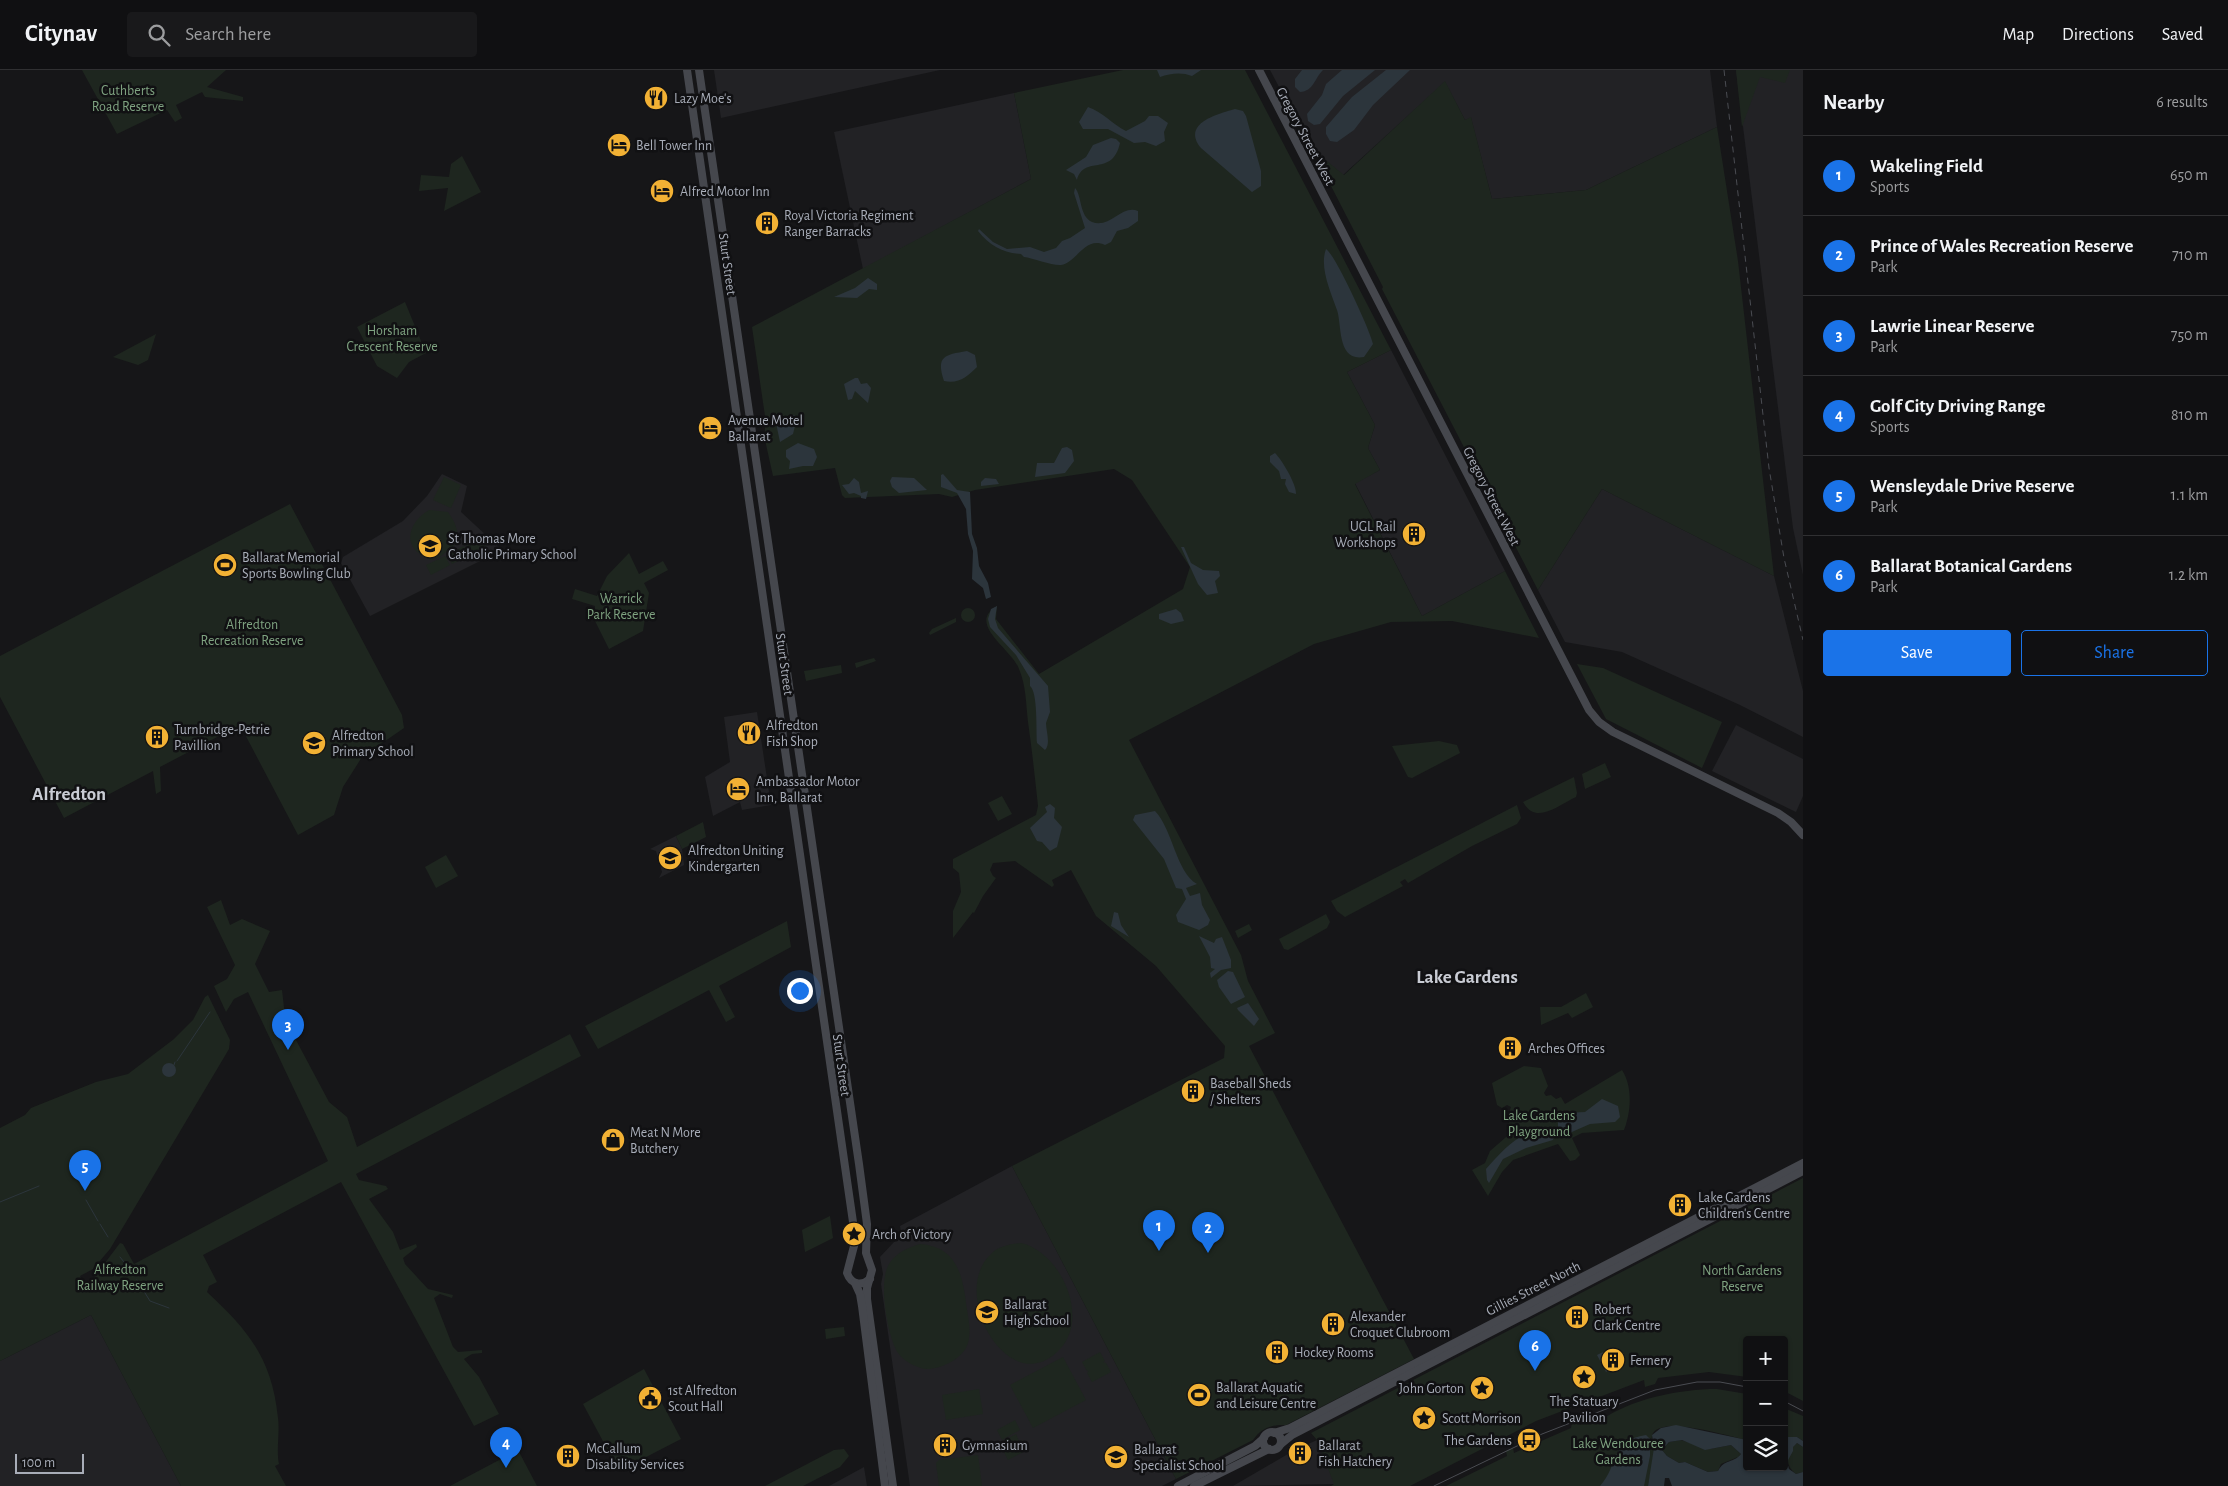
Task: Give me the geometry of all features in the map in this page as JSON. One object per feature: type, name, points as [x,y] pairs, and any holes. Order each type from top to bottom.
[{"type":"main road","name":"Sturt Street","points":[[687,70],[854,1229],[854,1246],[850,1262]]},
{"type":"main road","name":"Sturt Street","points":[[699,70],[767,525],[860,1172],[869,1262]]},
{"type":"main road","name":"Gregory Street West","points":[[1259,70],[1589,710],[1599,722],[1613,732],[1778,813],[1791,822],[1803,835]]},
{"type":"main road","points":[[716,266],[722,266],[727,260]]},
{"type":"main road","points":[[753,530],[761,530],[767,525]]},
{"type":"main road","name":"Gillies Street North","points":[[1281,1444],[1292,1435],[1534,1304],[1803,1163]]},
{"type":"main road","name":"Gillies Street North","points":[[1274,1433],[1290,1428],[1534,1304],[1803,1171]]},
{"type":"main road","points":[[885,1486],[860,1294],[855,1283],[847,1273],[850,1262],[860,1258],[869,1262],[872,1270],[867,1299],[893,1486]]},
{"type":"main road","points":[[855,1283],[861,1284],[870,1279]]},
{"type":"main road","points":[[1178,1486],[1255,1446],[1267,1434],[1274,1433],[1280,1437],[1281,1444],[1276,1450],[1269,1450],[1194,1486]]},
{"type":"main road","points":[[1264,1438],[1264,1445],[1269,1450]]},
{"type":"shaded area","points":[[714,70],[940,70],[721,118]]},
{"type":"shaded area","points":[[1157,70],[1201,70],[1192,76],[1176,74],[1160,77]]},
{"type":"shaded area","points":[[1270,70],[1710,70],[1717,127],[1586,190],[1492,199],[1471,118],[1465,120],[1445,82],[1343,175],[1312,149]]},
{"type":"shaded area","points":[[1302,70],[1323,70],[1311,87],[1300,92],[1295,87],[1295,79]]},
{"type":"shaded area","points":[[1342,70],[1375,70],[1343,96],[1320,124],[1314,125],[1308,121],[1307,114],[1322,95],[1326,84]]},
{"type":"shaded area","points":[[1386,70],[1410,70],[1373,105],[1354,130],[1337,142],[1330,141],[1326,134],[1326,127],[1352,97]]},
{"type":"shaded area","points":[[1736,70],[1803,70],[1803,575],[1793,528]]},
{"type":"shaded area","points":[[1014,93],[1031,179],[863,269],[834,132]]},
{"type":"shaded area","points":[[1088,107],[1126,131],[1145,121],[1149,116],[1158,116],[1168,123],[1164,132],[1165,141],[1156,146],[1145,142],[1134,143],[1108,129],[1083,129],[1079,122]]},
{"type":"shaded area","points":[[1235,109],[1243,111],[1246,116],[1261,171],[1261,186],[1252,192],[1201,148],[1196,139],[1195,132],[1204,121]]},
{"type":"shaded area","points":[[1111,138],[1116,139],[1120,143],[1116,154],[1111,160],[1086,168],[1081,172],[1077,180],[1074,174],[1066,170],[1086,157],[1093,145]]},
{"type":"shaded area","points":[[1075,188],[1085,215],[1092,222],[1105,222],[1121,213],[1132,210],[1138,211],[1138,221],[1128,228],[1117,231],[1111,242],[1105,245],[1092,244],[1067,263],[1061,265],[1024,257],[1021,254],[1003,250],[992,245],[978,231],[979,229],[993,242],[1007,249],[1030,247],[1044,252],[1056,248],[1062,241],[1085,228],[1074,193]]},
{"type":"shaded area","points":[[1326,249],[1344,278],[1373,344],[1364,357],[1355,357],[1349,354],[1342,341],[1337,310],[1325,272],[1324,256]]},
{"type":"shaded area","points":[[868,278],[877,284],[877,290],[869,289],[857,298],[834,297],[855,288]]},
{"type":"shaded area","points":[[1391,350],[1505,571],[1422,616],[1355,483],[1380,470],[1368,448],[1375,425],[1347,372]]},
{"type":"shaded area","points":[[967,351],[975,355],[977,367],[958,381],[944,381],[941,366],[944,358]]},
{"type":"shaded area","points":[[858,378],[861,384],[867,383],[871,388],[868,403],[855,391],[852,399],[848,400],[844,384]]},
{"type":"shaded area","points":[[794,415],[797,418],[793,434],[780,442],[776,423],[771,425],[766,421],[769,422],[776,418]]},
{"type":"shaded area","points":[[798,443],[814,449],[817,457],[813,466],[789,469],[790,461],[786,457],[786,450]]},
{"type":"shaded area","points":[[1067,447],[1072,450],[1074,461],[1065,473],[1035,477],[1037,463],[1054,463],[1062,448]]},
{"type":"shaded area","points":[[1275,453],[1288,473],[1296,494],[1289,492],[1285,484],[1286,479],[1281,479],[1279,471],[1270,462],[1270,456]]},
{"type":"shaded area","name":"St Thomas More Catholic Primary School","points":[[442,474],[467,486],[461,512],[502,550],[370,616],[341,563],[343,557],[403,521],[427,496]]},
{"type":"shaded area","points":[[943,474],[957,490],[970,492],[972,534],[977,548],[979,566],[988,583],[991,597],[986,599],[983,588],[972,579],[973,551],[968,534],[966,509],[957,493],[941,487],[941,475]]},
{"type":"shaded area","points":[[892,477],[914,478],[927,490],[899,493],[892,487],[890,481]]},
{"type":"shaded area","points":[[854,478],[859,482],[861,493],[868,491],[866,499],[854,493],[849,494],[842,485],[849,484]]},
{"type":"shaded area","points":[[985,478],[996,479],[999,484],[981,486],[981,482]]},
{"type":"shaded area","points":[[1602,489],[1774,576],[1803,691],[1803,737],[1740,705],[1622,652],[1565,642],[1538,590]]},
{"type":"shaded area","points":[[1181,547],[1184,547],[1191,563],[1203,570],[1219,571],[1220,576],[1215,581],[1218,593],[1207,595],[1198,584]]},
{"type":"shaded area","points":[[997,606],[995,619],[998,628],[1048,686],[1050,712],[1046,723],[1048,741],[1045,750],[1037,743],[1035,704],[1033,690],[1030,686],[1030,678],[1016,655],[990,627],[988,619],[991,609]]},
{"type":"shaded area","points":[[1176,609],[1181,613],[1184,621],[1171,624],[1159,619],[1159,614]]},
{"type":"shaded area","points":[[757,712],[771,805],[742,810],[740,802],[713,816],[705,777],[730,762],[724,717]]},
{"type":"shaded area","points":[[1736,725],[1803,759],[1803,796],[1796,812],[1712,771]]},
{"type":"shaded area","points":[[1050,804],[1055,808],[1054,818],[1062,827],[1057,847],[1050,851],[1042,842],[1037,841],[1030,828],[1047,812],[1045,807]]},
{"type":"shaded area","points":[[1155,811],[1166,829],[1184,870],[1197,884],[1186,888],[1190,896],[1200,893],[1202,905],[1210,920],[1208,925],[1199,930],[1178,922],[1176,915],[1186,899],[1182,889],[1176,888],[1164,859],[1133,820],[1135,815]]},
{"type":"shaded area","name":"Alfredton Uniting Kindergarten","points":[[676,836],[682,849],[684,865],[659,878],[662,872],[656,851],[650,849]]},
{"type":"shaded area","points":[[1114,912],[1118,913],[1121,925],[1129,937],[1111,926]]},
{"type":"shaded area","points":[[1199,936],[1214,943],[1216,939],[1222,937],[1231,960],[1231,968],[1221,970],[1211,978],[1210,973],[1215,969],[1211,968],[1210,957]]},
{"type":"shaded area","points":[[1228,971],[1233,972],[1245,997],[1231,1004],[1219,987],[1217,980]]},
{"type":"shaded area","points":[[1248,1003],[1259,1019],[1254,1026],[1237,1008]]},
{"type":"shaded area","points":[[169,1063],[174,1065],[176,1070],[174,1075],[169,1077],[164,1075],[162,1070],[164,1065]]},
{"type":"shaded area","points":[[1602,1099],[1618,1106],[1620,1117],[1615,1122],[1590,1124],[1565,1135],[1558,1132],[1558,1122],[1564,1113],[1585,1112]]},
{"type":"shaded area","points":[[1546,1133],[1554,1136],[1553,1140],[1526,1148],[1503,1159],[1489,1183],[1486,1169],[1501,1152],[1520,1137],[1532,1140]]},
{"type":"shaded area","name":"Ballarat High School","points":[[1012,1166],[1176,1479],[1162,1486],[910,1486],[881,1284],[883,1274],[880,1257],[894,1242],[902,1237],[900,1226]]},
{"type":"shaded area","points":[[91,1315],[181,1486],[0,1486],[0,1361]]},
{"type":"shaded area","points":[[1603,1352],[1611,1369],[1606,1372],[1597,1355]]},
{"type":"shaded area","points":[[1676,1425],[1743,1439],[1743,1471],[1788,1471],[1788,1466],[1789,1469],[1796,1474],[1803,1472],[1803,1486],[1672,1486],[1669,1478],[1665,1478],[1664,1486],[1648,1486],[1654,1448],[1652,1435],[1661,1428]],"holes":[[[1682,1440],[1705,1450],[1731,1445],[1741,1454],[1720,1467],[1718,1471],[1708,1472],[1685,1462],[1679,1463],[1667,1456],[1662,1450],[1669,1442]]]},
{"type":"shaded area","points":[[1646,1435],[1650,1439],[1650,1456],[1644,1486],[1600,1486],[1606,1478],[1617,1454],[1626,1442]]},
{"type":"shaded area","points":[[1788,1437],[1797,1437],[1803,1441],[1803,1447],[1797,1443],[1793,1447],[1788,1460]]},
{"type":"shaded area","points":[[1317,1440],[1335,1484],[1233,1486],[1293,1451]]},
{"type":"shaded area","points":[[864,1467],[867,1486],[829,1486],[831,1485]]},
{"type":"green space","name":"Cuthberts Road Reserve","points":[[82,70],[226,70],[207,87],[243,97],[243,101],[205,97],[202,92],[176,105],[182,118],[175,122],[167,110],[117,134]]},
{"type":"green space","points":[[1123,70],[1245,70],[1391,350],[1347,372],[1375,425],[1368,448],[1380,470],[1355,484],[1422,616],[1505,571],[1539,638],[1452,621],[1391,622],[1314,644],[1129,740],[1241,955],[1248,981],[1275,1033],[1249,1046],[1414,1359],[1286,1425],[1271,1426],[1263,1430],[1253,1440],[1176,1479],[1012,1166],[1224,1058],[1225,1046],[1156,966],[1096,916],[1071,870],[1052,880],[1054,885],[1052,887],[1015,861],[993,863],[990,870],[996,878],[974,913],[953,938],[953,911],[961,892],[959,873],[953,868],[953,859],[1036,815],[1038,806],[1023,682],[1015,661],[988,629],[986,621],[989,613],[997,606],[996,619],[1039,674],[1183,589],[1190,567],[1132,480],[1114,469],[975,490],[952,497],[939,494],[845,498],[842,495],[835,468],[773,476],[765,440],[765,416],[752,327],[1031,179],[1014,93]]},
{"type":"green space","points":[[1736,70],[1790,70],[1785,83],[1760,77],[1742,127]]},
{"type":"green space","points":[[1445,81],[1465,120],[1471,117],[1492,199],[1586,190],[1717,127],[1738,261],[1774,576],[1602,489],[1538,590],[1382,289],[1383,287],[1312,149],[1344,175]]},
{"type":"green space","points":[[462,156],[481,192],[444,211],[448,188],[419,191],[421,175],[449,177],[451,164]]},
{"type":"green space","name":"Horsham Crescent Reserve","points":[[405,302],[426,353],[409,362],[397,378],[377,366],[357,327]]},
{"type":"green space","points":[[156,334],[148,360],[138,365],[113,357]]},
{"type":"green space","points":[[444,477],[461,485],[451,508],[433,500]]},
{"type":"green space","name":"Alfredton Recreation Reserve","points":[[290,504],[402,715],[404,728],[362,757],[343,787],[334,815],[298,835],[240,725],[160,767],[161,791],[156,794],[153,771],[64,818],[0,697],[0,656]]},
{"type":"green space","points":[[429,510],[448,512],[457,530],[457,543],[440,557],[431,560],[417,552],[411,540],[412,528],[415,523]]},
{"type":"green space","points":[[481,537],[486,546],[471,554],[466,545]]},
{"type":"green space","points":[[464,546],[469,555],[452,564],[447,555]]},
{"type":"green space","name":"Warrick Park Reserve","points":[[629,553],[639,574],[663,561],[668,570],[644,583],[649,593],[643,631],[609,649],[594,619],[595,606],[572,599],[575,589],[597,596],[607,576]]},
{"type":"green space","points":[[445,556],[450,565],[431,575],[426,565]]},
{"type":"green space","points":[[968,608],[973,610],[975,615],[973,620],[968,622],[963,620],[961,615],[963,610]]},
{"type":"green space","points":[[956,618],[956,622],[930,635],[929,633],[932,629]]},
{"type":"green space","points":[[874,658],[876,661],[856,668],[855,663]]},
{"type":"green space","points":[[1577,664],[1603,668],[1722,722],[1702,768],[1606,719]]},
{"type":"green space","points":[[841,665],[842,673],[806,681],[804,671]]},
{"type":"green space","points":[[1439,741],[1457,745],[1460,753],[1412,778],[1408,777],[1392,746]]},
{"type":"green space","points":[[1605,763],[1611,777],[1585,789],[1582,774]]},
{"type":"green space","points":[[1574,777],[1576,797],[1554,809],[1547,812],[1534,812],[1528,809],[1523,802]]},
{"type":"green space","points":[[1002,796],[1012,814],[998,821],[988,803]]},
{"type":"green space","points":[[1517,805],[1521,818],[1517,824],[1472,846],[1408,883],[1405,879],[1400,882],[1403,886],[1345,917],[1337,911],[1331,901]]},
{"type":"green space","points":[[703,822],[706,837],[682,849],[676,836]]},
{"type":"green space","points":[[446,855],[458,876],[436,888],[425,867]]},
{"type":"green space","name":"Alfredton Railway Reserve","points":[[221,900],[230,925],[242,919],[270,931],[255,964],[269,992],[282,990],[288,1025],[329,1102],[347,1117],[357,1147],[570,1034],[581,1056],[356,1174],[359,1180],[386,1186],[388,1189],[369,1199],[393,1232],[400,1250],[416,1244],[417,1247],[403,1258],[405,1264],[428,1289],[453,1295],[452,1298],[440,1294],[434,1298],[453,1347],[458,1352],[482,1350],[482,1353],[472,1354],[464,1359],[479,1377],[499,1414],[474,1426],[341,1182],[203,1255],[217,1282],[209,1286],[207,1292],[246,1333],[264,1362],[275,1397],[278,1424],[279,1464],[275,1466],[286,1486],[181,1486],[91,1315],[0,1361],[0,1128],[25,1115],[31,1108],[96,1082],[128,1074],[174,1039],[193,1020],[205,997],[208,995],[230,1040],[229,1049],[110,1249],[93,1269],[80,1276],[86,1288],[120,1243],[123,1244],[134,1264],[328,1161],[248,992],[234,999],[226,1012],[214,986],[227,979],[235,965],[207,907]]},
{"type":"green space","points":[[1326,914],[1330,922],[1327,928],[1288,950],[1284,949],[1279,939]]},
{"type":"green space","points":[[787,921],[791,947],[719,986],[735,1017],[726,1022],[709,990],[598,1049],[585,1026]]},
{"type":"green space","points":[[1249,924],[1252,930],[1238,938],[1235,931]]},
{"type":"green space","points":[[1586,993],[1593,1007],[1572,1018],[1568,1013],[1541,1025],[1540,1007],[1561,1007]]},
{"type":"green space","name":"Lake Gardens Playground","points":[[1524,1066],[1541,1068],[1548,1086],[1544,1093],[1546,1096],[1551,1095],[1556,1099],[1561,1097],[1565,1104],[1622,1070],[1628,1084],[1630,1100],[1626,1123],[1624,1130],[1582,1133],[1572,1138],[1580,1155],[1575,1160],[1570,1161],[1558,1144],[1513,1160],[1502,1172],[1488,1196],[1472,1170],[1485,1163],[1490,1151],[1513,1131],[1508,1124],[1513,1117],[1509,1113],[1511,1107],[1507,1105],[1502,1108],[1497,1105],[1492,1083]]},
{"type":"green space","name":"North Gardens Reserve","points":[[1803,1178],[1803,1401],[1788,1393],[1788,1336],[1743,1336],[1743,1376],[1709,1372],[1658,1378],[1655,1384],[1645,1387],[1644,1380],[1536,1421],[1410,1486],[1331,1486],[1334,1484],[1317,1440],[1311,1433]]},
{"type":"green space","points":[[830,1216],[833,1238],[805,1252],[802,1230]]},
{"type":"green space","points":[[1021,1243],[1035,1248],[1047,1258],[1058,1271],[1066,1286],[1071,1302],[1072,1319],[1069,1334],[1061,1348],[1042,1362],[1022,1363],[1005,1353],[991,1336],[981,1315],[977,1292],[980,1271],[992,1253],[1002,1247]]},
{"type":"green space","points":[[920,1244],[933,1246],[943,1251],[957,1266],[961,1276],[969,1324],[968,1344],[963,1352],[949,1363],[932,1369],[915,1366],[907,1362],[898,1353],[890,1334],[885,1308],[884,1283],[889,1264],[895,1256]]},
{"type":"green space","points":[[844,1327],[845,1336],[826,1339],[825,1329]]},
{"type":"green space","points":[[1100,1352],[1105,1361],[1103,1362],[1106,1363],[1111,1372],[1092,1382],[1087,1373],[1089,1370],[1087,1371],[1082,1362]]},
{"type":"green space","points":[[1063,1357],[1086,1400],[1033,1428],[1010,1385]]},
{"type":"green space","points":[[644,1369],[681,1439],[619,1471],[583,1404]]},
{"type":"green space","points":[[979,1389],[983,1414],[946,1420],[942,1395]]},
{"type":"green space","name":"Lake Wendouree Gardens","points":[[1717,1389],[1743,1393],[1743,1439],[1680,1426],[1666,1426],[1657,1429],[1652,1436],[1654,1457],[1648,1486],[1446,1486],[1507,1456],[1506,1451],[1513,1448],[1514,1453],[1571,1428],[1572,1423],[1577,1421],[1580,1425],[1598,1417],[1600,1421],[1612,1413],[1640,1401],[1672,1393]]},
{"type":"green space","points":[[1788,1410],[1803,1416],[1803,1441],[1797,1437],[1788,1437]]},
{"type":"green space","points":[[1015,1420],[1020,1430],[1002,1440],[997,1430]]},
{"type":"green space","points":[[1016,1434],[1019,1441],[1005,1448],[1001,1442]]},
{"type":"green space","points":[[1022,1440],[1027,1450],[1008,1460],[1003,1450]]},
{"type":"green space","points":[[1681,1440],[1710,1449],[1731,1445],[1741,1454],[1721,1464],[1718,1471],[1708,1472],[1685,1462],[1679,1463],[1667,1456],[1662,1450],[1669,1442]]},
{"type":"green space","points":[[1797,1443],[1803,1447],[1803,1472],[1796,1474],[1788,1463],[1790,1451]]},
{"type":"green space","points":[[844,1449],[849,1456],[840,1467],[803,1486],[765,1486],[834,1450]]},
{"type":"green space","points":[[518,1450],[537,1486],[450,1486]]},
{"type":"green space","points":[[978,1455],[982,1486],[939,1486],[936,1463],[939,1460]]},
{"type":"waterway","points":[[177,1061],[210,1012]]},
{"type":"waterway","points":[[0,1202],[39,1186]]},
{"type":"waterway","points":[[86,1200],[98,1221]]},
{"type":"waterway","points":[[100,1224],[108,1237]]},
{"type":"waterway","points":[[120,1257],[135,1276]]},
{"type":"waterway","points":[[137,1280],[150,1301],[169,1308]]},
{"type":"tram line","points":[[1434,1486],[1542,1434],[1655,1390],[1697,1382],[1720,1382],[1743,1386]]},
{"type":"tram line","points":[[1788,1403],[1803,1411]]},
{"type":"railway","points":[[1724,70],[1769,468],[1784,558],[1803,640]]},
{"type":"place","name":"Lazy Moe's","points":[[656,98]]},
{"type":"place","name":"Bell Tower Inn","points":[[619,145]]},
{"type":"place","name":"Alfred Motor Inn","points":[[662,191]]},
{"type":"place","name":"Royal Victoria Regiment Ranger Barracks","points":[[767,223]]},
{"type":"place","name":"Avenue Motel Ballarat","points":[[710,428]]},
{"type":"place","name":"UGL Rail Workshops","points":[[1414,534]]},
{"type":"place","name":"St Thomas More Catholic Primary School","points":[[430,546]]},
{"type":"place","name":"Ballarat Memorial Sports Bowling Club","points":[[225,565]]},
{"type":"place","name":"Alfredton Fish Shop","points":[[749,733]]},
{"type":"place","name":"Turnbridge-Petrie Pavillion","points":[[157,737]]},
{"type":"place","name":"Alfredton Primary School","points":[[314,743]]},
{"type":"place","name":"Ambassador Motor Inn, Ballarat","points":[[738,789]]},
{"type":"place","name":"Alfredton Uniting Kindergarten","points":[[670,858]]},
{"type":"place","name":"Arches Offices","points":[[1510,1048]]},
{"type":"place","name":"Lawrie Linear Reserve","points":[[288,1050]]},
{"type":"place","name":"Baseball Sheds / Shelters","points":[[1193,1091]]},
{"type":"place","name":"Meat N More Butchery","points":[[613,1140]]},
{"type":"place","name":"Wensleydale Drive Reserve","points":[[85,1191]]},
{"type":"place","name":"Lake Gardens Children's Centre","points":[[1680,1205]]},
{"type":"place","name":"Arch of Victory","points":[[854,1234]]},
{"type":"place","name":"Wakeling Field","points":[[1159,1251]]},
{"type":"place","name":"Prince of Wales Recreation Reserve","points":[[1208,1253]]},
{"type":"place","name":"Ballarat High School","points":[[987,1312]]},
{"type":"place","name":"Robert Clark Centre","points":[[1577,1317]]},
{"type":"place","name":"Alexander Croquet Clubroom","points":[[1333,1324]]},
{"type":"place","name":"Hockey Rooms","points":[[1277,1352]]},
{"type":"place","name":"Fernery","points":[[1613,1360]]},
{"type":"place","name":"Ballarat Botanical Gardens","points":[[1535,1371]]},
{"type":"place","name":"The Statuary Pavilion","points":[[1584,1377]]},
{"type":"place","name":"John Gorton","points":[[1482,1388]]},
{"type":"place","name":"Ballarat Aquatic and Leisure Centre","points":[[1199,1395]]},
{"type":"place","name":"1st Alfredton Scout Hall","points":[[650,1398]]},
{"type":"place","name":"Scott Morrison","points":[[1424,1418]]},
{"type":"place","name":"The Gardens","points":[[1529,1440]]},
{"type":"place","name":"Gymnasium","points":[[945,1445]]},
{"type":"place","name":"Ballarat Fish Hatchery","points":[[1300,1453]]},
{"type":"place","name":"McCallum Disability Services","points":[[568,1456]]},
{"type":"place","name":"Ballarat Specialist School","points":[[1116,1457]]},
{"type":"place","name":"Golf City Driving Range","points":[[506,1468]]},
{"type":"district","name":"Alfredton","points":[[69,793]]},
{"type":"district","name":"Lake Gardens","points":[[1467,976]]}]
